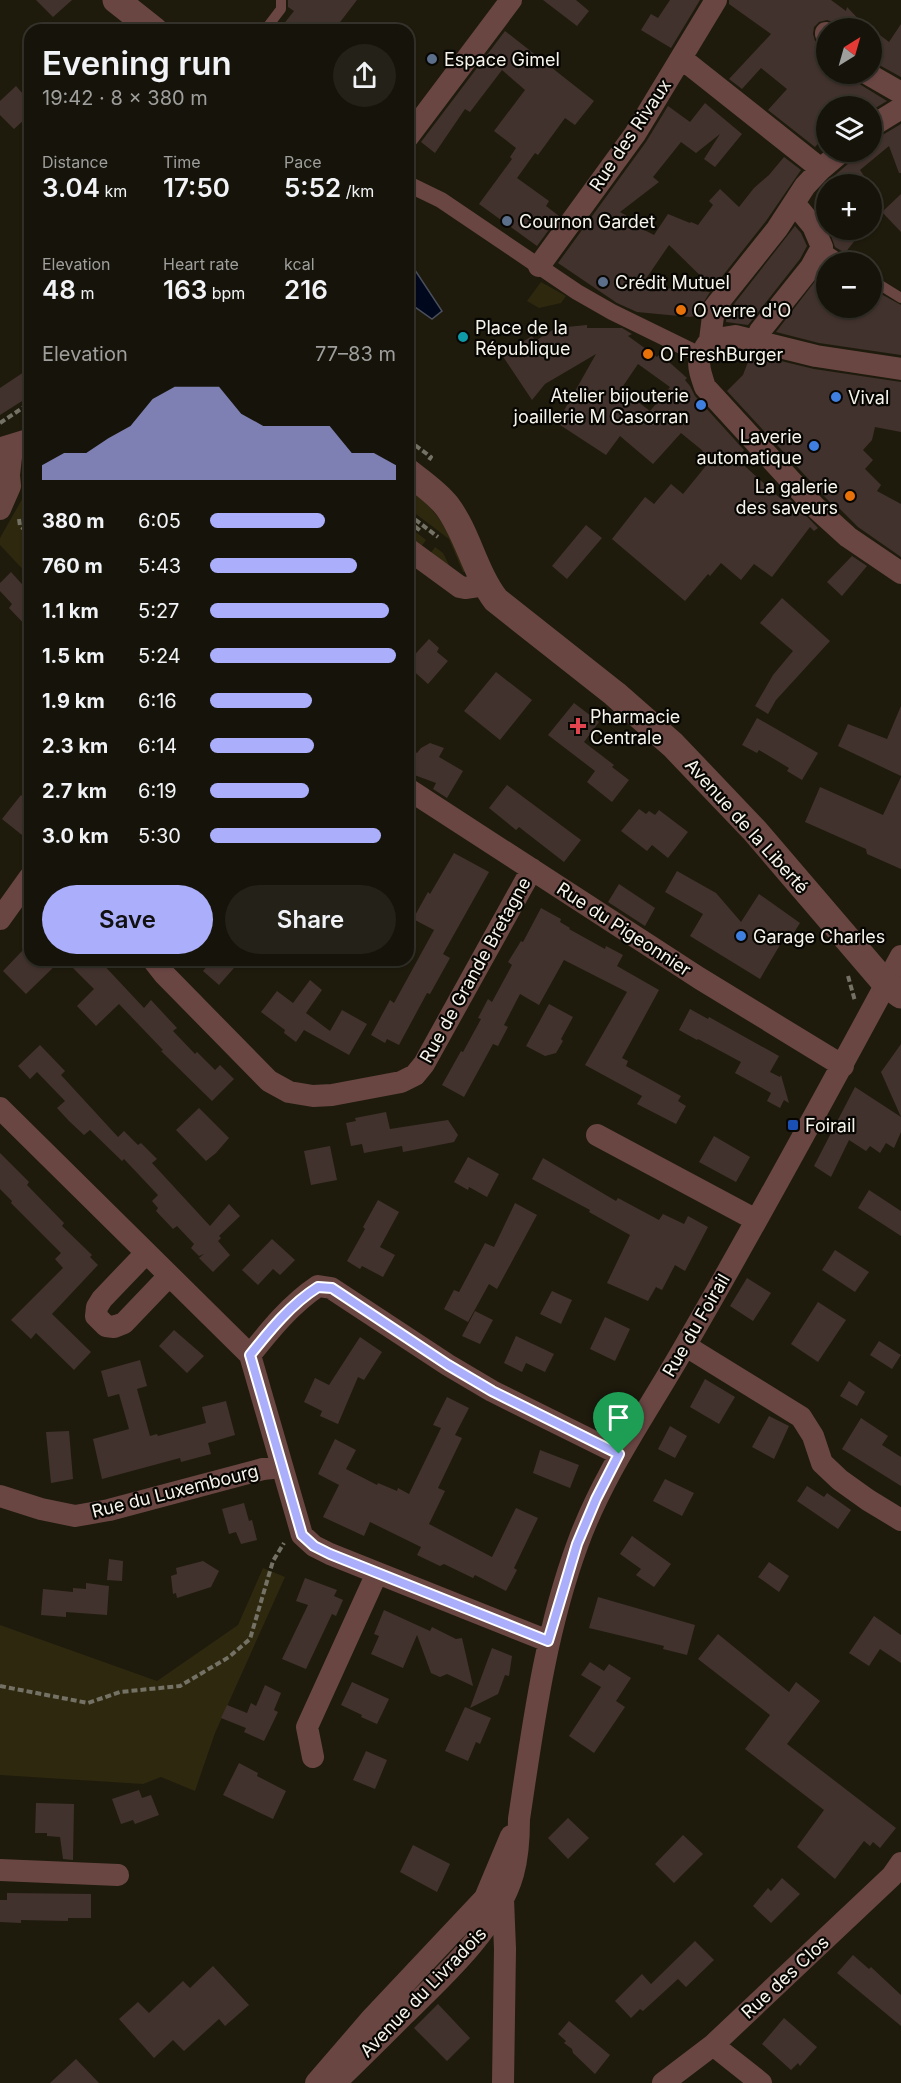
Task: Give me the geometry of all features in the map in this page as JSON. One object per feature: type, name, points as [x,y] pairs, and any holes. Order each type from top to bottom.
[{"type":"street","points":[[117,0],[147,24]]},
{"type":"street","points":[[414,129],[511,0]]},
{"type":"street","name":"Rue des Rivaux","points":[[539,267],[635,134],[716,0]]},
{"type":"street","points":[[681,58],[821,169]]},
{"type":"street","points":[[882,82],[901,93]]},
{"type":"street","points":[[882,120],[901,108]]},
{"type":"street","points":[[829,162],[805,186],[777,229],[714,308],[705,347],[698,365],[705,387],[815,507],[848,537],[901,573]]},
{"type":"street","points":[[414,187],[441,200],[577,292],[612,312],[705,347],[735,336],[816,357],[901,369]]},
{"type":"street","points":[[756,341],[760,331],[811,267],[822,247],[813,226],[794,203]]},
{"type":"street","points":[[9,511],[9,475],[14,447]]},
{"type":"street","name":"Avenue de la Liberté","points":[[414,476],[447,506],[466,541],[485,585],[503,606],[615,694],[673,745],[755,831],[893,990]]},
{"type":"street","points":[[414,553],[460,587],[485,585]]},
{"type":"street","name":"Rue du Pigeonnier","points":[[414,793],[699,978],[843,1066]]},
{"type":"street","name":"Rue de Grande Bretagne","points":[[158,966],[269,1081],[289,1092],[313,1096],[332,1095],[401,1082],[415,1075],[424,1064],[532,869]]},
{"type":"street","points":[[0,919],[24,886]]},
{"type":"street","name":"Rue du Foirail","points":[[488,1926],[494,1897],[519,1819],[548,1641],[577,1544],[596,1499],[619,1454],[686,1346],[843,1066],[893,990],[901,956]]},
{"type":"street","points":[[0,1108],[250,1355],[302,1535],[322,1550],[548,1641]]},
{"type":"street","points":[[597,1135],[756,1220]]},
{"type":"street","points":[[146,1253],[102,1299],[97,1307],[96,1316],[106,1326],[114,1327],[124,1323],[169,1276]]},
{"type":"street","points":[[250,1355],[281,1319],[306,1295],[318,1287],[332,1288],[448,1365],[492,1391],[619,1454]]},
{"type":"street","points":[[686,1346],[801,1417],[813,1436],[822,1463],[840,1480],[901,1520]]},
{"type":"street","name":"Rue du Luxembourg","points":[[0,1496],[41,1509],[75,1516],[109,1510],[263,1469],[281,1467]]},
{"type":"street","points":[[313,1757],[307,1727],[377,1573]]},
{"type":"street","name":"Rue des Clos","points":[[663,2083],[713,2045],[892,1876],[901,1863]]},
{"type":"street","points":[[0,1870],[118,1875]]},
{"type":"street","name":"Rue du Foirail","points":[[494,1897],[505,1949],[503,2083]]},
{"type":"street","name":"Avenue du Livradois","points":[[315,2083],[372,2018],[494,1897]]},
{"type":"street","points":[[488,1926],[505,1949]]},
{"type":"street","name":"Avenue du Livradois","points":[[335,2083],[441,1980],[488,1926]]},
{"type":"street","points":[[713,2045],[761,2083]]},
{"type":"lane","points":[[270,24],[281,9],[281,0]]},
{"type":"lane","points":[[822,247],[829,252]]},
{"type":"lane","points":[[882,286],[901,298]]},
{"type":"path","points":[[0,423],[24,408]]},
{"type":"path","points":[[9,511],[24,529]]},
{"type":"path","points":[[0,1686],[88,1703],[120,1692],[180,1686],[229,1657],[250,1639],[273,1561],[285,1540],[302,1535]]},
{"type":"shaded area","points":[[541,282],[566,296],[561,303],[539,308],[527,301]]},
{"type":"shaded area","points":[[414,493],[439,518],[465,572],[449,539],[414,513]]},
{"type":"shaded area","points":[[24,496],[24,571],[0,545],[0,538]]},
{"type":"shaded area","points":[[414,531],[426,540],[421,547],[430,554],[435,547],[443,553],[451,569],[414,544]]},
{"type":"shaded area","points":[[263,1568],[285,1577],[215,1733],[195,1791],[161,1777],[143,1784],[0,1775],[0,1625],[157,1681],[238,1625]]},
{"type":"water","points":[[414,269],[442,311],[432,319],[414,306]]},
{"type":"building","points":[[36,0],[72,0],[53,17]]},
{"type":"building","points":[[288,0],[357,0],[339,24],[284,24],[294,11],[288,7]]},
{"type":"building","points":[[543,0],[576,0],[589,11],[577,26]]},
{"type":"building","points":[[670,0],[700,0],[671,48],[641,30],[651,14],[658,18]]},
{"type":"building","points":[[729,0],[831,0],[846,11],[847,7],[857,18],[816,18],[813,34],[816,42],[816,84],[860,84],[879,96],[816,96],[815,147],[768,110],[787,89],[761,68],[742,89],[729,79],[771,34],[729,4]]},
{"type":"building","points":[[901,24],[901,77],[882,67],[882,37],[889,42]]},
{"type":"building","points":[[505,31],[594,101],[575,125],[565,118],[538,155],[535,153],[517,178],[549,201],[546,206],[559,216],[537,246],[479,204],[512,159],[510,157],[516,148],[494,131],[525,90],[502,70],[470,112],[465,109],[435,153],[421,142]]},
{"type":"building","points":[[16,86],[24,95],[24,115],[22,117],[24,120],[14,129],[0,115],[0,101]]},
{"type":"building","points":[[705,103],[742,134],[715,167],[704,159],[720,134],[696,153],[681,142],[653,177],[659,182],[620,212],[627,216],[625,220],[654,235],[668,214],[698,225],[713,205],[709,201],[720,189],[739,207],[784,157],[801,170],[766,221],[713,288],[669,245],[641,286],[710,292],[695,316],[637,312],[617,303],[558,263],[646,142],[668,106],[690,122]]},
{"type":"building","points":[[901,124],[901,173],[899,173],[889,146],[882,152],[882,135]]},
{"type":"building","points":[[850,162],[870,162],[860,170],[863,174],[836,174]]},
{"type":"building","points":[[901,194],[901,232],[882,212]]},
{"type":"building","points":[[795,226],[807,246],[800,259],[748,325],[726,322],[727,313]]},
{"type":"building","points":[[833,240],[855,240],[846,252],[835,247]]},
{"type":"building","points":[[816,280],[816,318],[882,318],[882,295],[901,305],[901,355],[819,343],[776,332]]},
{"type":"building","points":[[587,325],[587,328],[622,328],[632,334],[628,336],[657,357],[660,354],[687,378],[685,380],[695,396],[744,450],[737,459],[781,499],[785,494],[818,528],[814,531],[810,527],[772,577],[754,564],[741,580],[721,563],[710,576],[708,574],[685,601],[612,539],[645,497],[654,504],[671,484],[683,494],[705,467],[697,459],[703,451],[681,433],[653,464],[620,436],[606,455],[557,423],[596,354],[545,384],[532,400],[502,355],[532,336],[535,341],[556,328]],"holes":[[[638,364],[670,387],[650,411],[621,389]]]},
{"type":"building","points":[[751,354],[814,369],[901,382],[901,432],[875,427],[872,440],[863,450],[873,460],[865,469],[881,485],[877,491],[901,504],[901,557],[858,527],[837,506],[836,508],[727,391],[743,375]]},
{"type":"building","points":[[24,372],[24,400],[0,415],[0,388]]},
{"type":"building","points":[[586,525],[602,538],[567,579],[552,566]]},
{"type":"building","points":[[852,556],[867,566],[842,596],[827,582]]},
{"type":"building","points":[[11,572],[24,586],[24,624],[9,608],[12,604],[0,591],[0,583]]},
{"type":"building","points":[[782,598],[830,641],[776,700],[768,714],[755,706],[773,675],[793,651],[760,623]]},
{"type":"building","points":[[429,639],[439,648],[437,652],[448,661],[428,684],[414,671],[414,655]]},
{"type":"building","points":[[496,672],[532,700],[500,740],[464,711]]},
{"type":"building","points":[[574,703],[599,722],[584,742],[629,780],[612,802],[587,782],[595,771],[548,735]]},
{"type":"building","points":[[901,706],[901,776],[838,746],[848,724],[887,739]]},
{"type":"building","points":[[757,718],[818,753],[802,780],[787,771],[789,768],[759,750],[757,753],[742,745]]},
{"type":"building","points":[[430,743],[444,748],[439,757],[463,771],[447,798],[433,789],[436,783],[414,775],[414,751],[417,753]]},
{"type":"building","points":[[901,777],[901,869],[867,854],[866,849],[805,822],[820,787],[883,815]]},
{"type":"building","points":[[507,785],[581,840],[564,862],[519,827],[516,830],[489,808]]},
{"type":"building","points":[[21,795],[24,797],[24,832],[22,835],[2,819]]},
{"type":"building","points":[[639,809],[646,814],[649,811],[655,815],[659,810],[688,832],[668,858],[652,845],[647,851],[621,831]]},
{"type":"building","points":[[454,853],[489,872],[443,954],[450,958],[430,994],[427,993],[399,1045],[387,1039],[385,1043],[371,1035],[390,1000],[394,1003],[434,930],[414,920],[428,892],[430,894]]},
{"type":"building","name":"Garage Charles","points":[[677,871],[716,893],[741,922],[759,894],[800,923],[788,942],[784,938],[760,979],[690,936],[703,914],[665,892]]},
{"type":"building","points":[[619,884],[655,908],[645,926],[608,902]]},
{"type":"building","points":[[541,908],[561,919],[560,922],[569,929],[605,949],[606,946],[623,955],[617,966],[659,990],[622,1058],[628,1061],[626,1066],[681,1096],[678,1101],[686,1106],[676,1124],[637,1104],[642,1096],[585,1065],[627,992],[564,960],[539,1005],[520,994],[504,1025],[508,1027],[498,1046],[493,1044],[464,1097],[442,1085],[481,1019],[478,1018],[488,999],[492,1002],[512,965],[508,962],[521,941],[523,942]]},
{"type":"building","points":[[23,950],[24,966],[55,966],[26,994],[3,971]]},
{"type":"building","points":[[71,966],[105,966],[144,1008],[151,1000],[177,1028],[173,1031],[195,1054],[197,1052],[215,1070],[220,1065],[234,1079],[212,1101],[161,1051],[163,1050],[119,1004],[96,1026],[77,1006],[94,989]]},
{"type":"building","points":[[207,966],[236,966],[219,985],[203,971]]},
{"type":"building","points":[[310,980],[322,990],[306,1013],[330,1031],[342,1010],[367,1024],[349,1055],[304,1030],[296,1042],[284,1033],[285,1030],[261,1012],[277,991],[293,1003]]},
{"type":"building","points":[[549,1004],[573,1017],[556,1053],[545,1056],[526,1046]]},
{"type":"building","points":[[690,1009],[779,1056],[770,1072],[780,1077],[781,1075],[789,1103],[784,1100],[780,1108],[767,1101],[771,1093],[735,1073],[741,1062],[679,1030]]},
{"type":"building","points":[[901,1044],[901,1117],[881,1072]]},
{"type":"building","points":[[40,1045],[65,1071],[61,1075],[118,1137],[124,1131],[138,1145],[141,1143],[157,1159],[152,1163],[210,1226],[229,1204],[240,1216],[219,1236],[221,1238],[218,1241],[230,1255],[213,1272],[199,1258],[204,1254],[199,1256],[191,1248],[194,1244],[177,1226],[173,1229],[156,1211],[158,1208],[152,1201],[158,1195],[124,1159],[122,1161],[90,1130],[84,1135],[57,1108],[65,1101],[37,1072],[30,1079],[18,1066]]},
{"type":"building","points":[[855,1087],[901,1117],[901,1132],[894,1148],[886,1143],[880,1153],[870,1146],[866,1151],[849,1140],[831,1177],[814,1166]]},
{"type":"building","points":[[199,1108],[229,1138],[206,1161],[176,1130]]},
{"type":"building","points":[[386,1112],[390,1129],[448,1120],[458,1135],[454,1142],[403,1152],[402,1146],[364,1153],[362,1144],[351,1146],[346,1123],[356,1121],[355,1118]]},
{"type":"building","points":[[714,1136],[750,1157],[736,1182],[699,1162]]},
{"type":"building","points":[[330,1146],[337,1180],[311,1185],[304,1151]]},
{"type":"building","points":[[0,1153],[29,1182],[27,1185],[64,1223],[62,1226],[92,1255],[90,1257],[98,1265],[52,1314],[91,1352],[74,1370],[36,1333],[31,1339],[11,1320],[63,1268],[55,1259],[61,1253],[0,1189]]},
{"type":"building","points":[[468,1157],[499,1174],[487,1197],[454,1182]]},
{"type":"building","points":[[543,1158],[616,1201],[618,1198],[659,1220],[663,1214],[684,1224],[688,1216],[708,1227],[685,1271],[675,1265],[662,1290],[656,1287],[648,1301],[607,1283],[630,1235],[589,1212],[590,1210],[532,1179]]},
{"type":"building","points":[[869,1190],[901,1211],[901,1236],[858,1208]]},
{"type":"building","points":[[378,1200],[399,1212],[380,1247],[395,1255],[383,1277],[362,1266],[360,1269],[347,1261]]},
{"type":"building","points":[[515,1203],[537,1215],[497,1289],[489,1284],[468,1322],[444,1309],[454,1290],[459,1292],[485,1243],[494,1247]]},
{"type":"building","points":[[272,1239],[295,1260],[280,1275],[273,1269],[258,1285],[242,1270]]},
{"type":"building","points":[[835,1250],[869,1272],[855,1292],[822,1270]]},
{"type":"building","points":[[747,1278],[771,1293],[753,1321],[730,1306]]},
{"type":"building","points":[[552,1291],[572,1300],[561,1324],[540,1314]]},
{"type":"building","points":[[818,1302],[846,1320],[818,1362],[791,1344]]},
{"type":"building","points":[[475,1311],[493,1320],[480,1344],[462,1336]]},
{"type":"building","points":[[605,1317],[630,1329],[615,1361],[590,1349]]},
{"type":"building","points":[[174,1330],[204,1356],[187,1373],[159,1346]]},
{"type":"building","points":[[516,1336],[554,1354],[545,1372],[526,1363],[522,1372],[504,1363]]},
{"type":"building","points":[[360,1337],[382,1352],[364,1380],[358,1377],[338,1424],[320,1416],[322,1411],[304,1402],[315,1378],[329,1385]]},
{"type":"building","points":[[879,1341],[901,1355],[892,1369],[870,1355]]},
{"type":"building","points":[[140,1360],[147,1386],[137,1389],[150,1436],[157,1434],[158,1436],[206,1423],[202,1407],[226,1401],[235,1435],[208,1443],[211,1454],[181,1462],[180,1458],[102,1479],[93,1439],[129,1429],[119,1394],[108,1397],[101,1371]]},
{"type":"building","points":[[705,1379],[735,1397],[719,1424],[690,1407]]},
{"type":"building","points":[[849,1381],[865,1392],[857,1406],[840,1396]]},
{"type":"building","points":[[447,1397],[469,1408],[455,1435],[462,1438],[438,1488],[445,1491],[429,1524],[492,1557],[516,1508],[538,1518],[514,1568],[517,1570],[506,1591],[475,1575],[473,1578],[444,1564],[440,1566],[417,1555],[421,1547],[370,1522],[364,1536],[323,1517],[339,1485],[318,1474],[335,1439],[356,1450],[346,1469],[377,1485],[378,1483],[397,1491],[398,1488],[409,1494],[441,1428],[433,1425]]},
{"type":"building","points":[[769,1416],[789,1426],[774,1459],[752,1447]]},
{"type":"building","points":[[861,1418],[888,1436],[882,1445],[901,1457],[901,1486],[842,1449]]},
{"type":"building","points":[[670,1426],[687,1436],[675,1458],[658,1449]]},
{"type":"building","points":[[69,1431],[73,1479],[51,1483],[46,1432]]},
{"type":"building","points":[[540,1450],[579,1465],[570,1488],[533,1473]]},
{"type":"building","points":[[665,1479],[694,1493],[682,1516],[653,1501]]},
{"type":"building","points":[[807,1486],[824,1497],[827,1493],[851,1510],[838,1529],[797,1501]]},
{"type":"building","points":[[244,1503],[249,1521],[252,1520],[257,1540],[241,1544],[236,1532],[229,1534],[222,1509]]},
{"type":"building","points":[[632,1536],[671,1564],[654,1587],[636,1575],[641,1569],[620,1554]]},
{"type":"building","points":[[109,1559],[123,1561],[122,1581],[107,1580]]},
{"type":"building","points":[[203,1561],[219,1571],[211,1587],[177,1598],[176,1593],[173,1594],[171,1576],[177,1574],[176,1568]]},
{"type":"building","points":[[769,1562],[789,1576],[779,1592],[758,1577]]},
{"type":"building","points":[[305,1578],[337,1590],[334,1596],[343,1600],[336,1616],[332,1614],[306,1669],[282,1659],[308,1605],[296,1601]]},
{"type":"building","points":[[86,1583],[109,1586],[107,1615],[66,1612],[66,1617],[41,1615],[43,1589],[73,1592],[73,1588],[86,1589]]},
{"type":"building","points":[[598,1597],[695,1625],[687,1655],[663,1649],[664,1646],[589,1628]]},
{"type":"building","points":[[384,1610],[430,1631],[432,1627],[456,1639],[462,1638],[473,1686],[447,1674],[440,1677],[431,1673],[417,1635],[403,1668],[371,1654],[379,1636],[374,1634]]},
{"type":"building","points":[[874,1616],[901,1635],[901,1663],[880,1649],[869,1666],[849,1653]]},
{"type":"building","points":[[718,1634],[789,1692],[796,1682],[820,1701],[787,1744],[896,1828],[880,1848],[873,1842],[870,1846],[864,1841],[835,1879],[797,1847],[824,1810],[745,1749],[770,1715],[698,1659]]},
{"type":"building","points":[[492,1648],[512,1656],[509,1676],[505,1675],[498,1694],[470,1708]]},
{"type":"building","points":[[590,1662],[604,1671],[609,1664],[631,1678],[616,1701],[625,1707],[594,1753],[569,1736],[601,1687],[581,1675]]},
{"type":"building","points":[[352,1682],[389,1699],[377,1724],[341,1705]]},
{"type":"building","points":[[265,1685],[281,1693],[274,1710],[278,1712],[264,1741],[244,1732],[246,1728],[221,1718],[227,1705],[247,1713],[251,1703],[256,1706]]},
{"type":"building","points":[[465,1707],[491,1718],[480,1744],[476,1742],[468,1761],[445,1751]]},
{"type":"building","points":[[366,1751],[387,1760],[375,1789],[353,1780]]},
{"type":"building","points":[[239,1763],[258,1773],[257,1776],[286,1791],[273,1819],[223,1795]]},
{"type":"building","points":[[139,1790],[142,1798],[151,1795],[159,1815],[135,1824],[133,1820],[121,1824],[112,1799]]},
{"type":"building","points":[[36,1803],[74,1804],[73,1860],[63,1859],[60,1837],[47,1836],[47,1833],[35,1833]]},
{"type":"building","points":[[568,1818],[589,1838],[568,1859],[548,1838]]},
{"type":"building","points":[[683,1835],[703,1854],[674,1883],[655,1864]]},
{"type":"building","points":[[413,1845],[450,1864],[437,1892],[400,1872]]},
{"type":"building","points":[[782,1878],[800,1894],[771,1923],[753,1906],[768,1888],[771,1891]]},
{"type":"building","points":[[7,1893],[91,1894],[91,1918],[68,1918],[68,1921],[0,1922],[0,1900],[7,1900]]},
{"type":"building","points":[[695,1941],[714,1960],[686,1987],[678,1979],[643,2011],[640,2009],[631,2018],[615,2001],[642,1974],[651,1984]]},
{"type":"building","points":[[853,1955],[869,1969],[871,1967],[901,1995],[901,2026],[837,1973]]},
{"type":"building","points":[[213,1966],[249,2005],[225,2026],[219,2019],[184,2051],[173,2040],[154,2058],[119,2019],[138,2002],[149,2013],[183,1981],[190,1988]]},
{"type":"building","points":[[438,2004],[470,2038],[447,2061],[414,2028]]},
{"type":"building","points":[[784,2018],[817,2047],[800,2066],[798,2063],[791,2070],[762,2044]]},
{"type":"building","points":[[569,2021],[610,2055],[595,2074],[573,2053],[572,2049],[564,2043],[566,2041],[558,2034]]},
{"type":"building","points":[[76,2059],[99,2083],[50,2083]]},
{"type":"place","name":"Espace Gimel","points":[[432,59]]},
{"type":"place","name":"Cournon Gardet","points":[[507,221]]},
{"type":"place","name":"Crédit Mutuel","points":[[603,282]]},
{"type":"place","name":"O verre d'O","points":[[681,310]]},
{"type":"place","name":"Place de la République","points":[[463,337]]},
{"type":"place","name":"O FreshBurger","points":[[648,354]]},
{"type":"place","name":"Vival","points":[[836,397]]},
{"type":"place","name":"Atelier bijouterie joaillerie M Casorran","points":[[701,405]]},
{"type":"place","name":"Laverie automatique","points":[[814,446]]},
{"type":"place","name":"La galerie des saveurs","points":[[850,496]]},
{"type":"place","name":"Pharmacie Centrale","points":[[578,726]]},
{"type":"place","name":"Garage Charles","points":[[741,936]]},
{"type":"place","name":"Foirail","points":[[793,1125]]},
{"type":"route","points":[[318,1287],[332,1288],[448,1365],[492,1391],[619,1454],[596,1499],[577,1544],[548,1641],[330,1554],[314,1546],[302,1535],[250,1355],[281,1319],[306,1295],[318,1287]]}]
